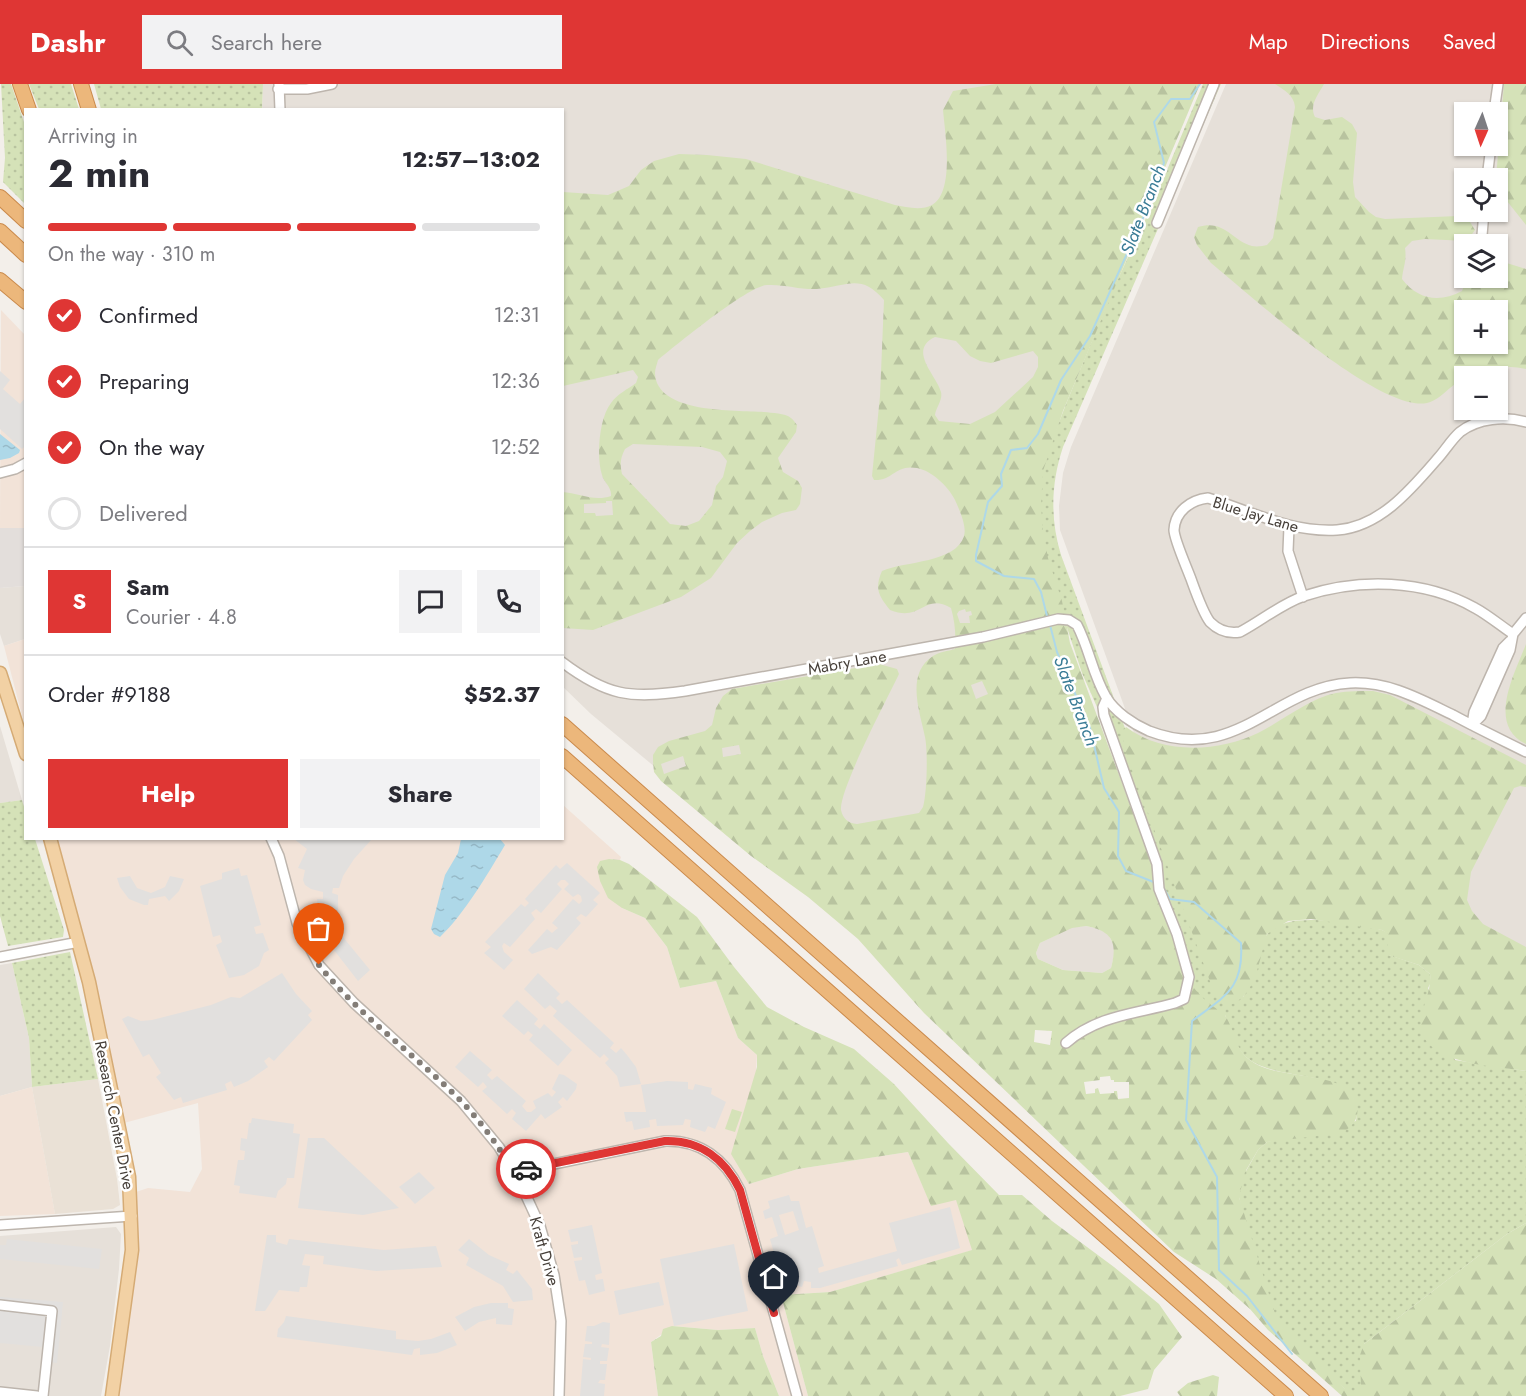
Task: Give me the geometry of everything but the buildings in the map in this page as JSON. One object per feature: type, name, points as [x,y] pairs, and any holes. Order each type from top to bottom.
[{"type":"highway","points":[[20,84],[28,108]]},
{"type":"highway","points":[[81,84],[88,108]]},
{"type":"highway","points":[[0,197],[24,219]]},
{"type":"highway","points":[[0,231],[24,253]]},
{"type":"highway","points":[[0,280],[21,298]]},
{"type":"highway","points":[[0,292],[21,298]]},
{"type":"highway","points":[[564,726],[1321,1396]]},
{"type":"highway","points":[[564,758],[1286,1396]]},
{"type":"highway","points":[[564,767],[610,798]]},
{"type":"main road","points":[[0,673],[24,748]]},
{"type":"main road","name":"Research Center Drive","points":[[51,840],[79,942],[120,1126],[129,1177],[132,1216],[129,1270],[112,1396]]},
{"type":"street","points":[[280,108],[278,87],[307,89],[332,84]]},
{"type":"street","points":[[1157,223],[1214,84]]},
{"type":"street","points":[[1495,102],[1498,84]]},
{"type":"street","name":"Blue Jay Lane","points":[[1511,638],[1474,607],[1432,591],[1391,583],[1352,585],[1304,597],[1240,632],[1222,631],[1209,620],[1194,587],[1174,531],[1178,515],[1189,504],[1196,499],[1208,498],[1289,527],[1339,530],[1365,523],[1392,506],[1461,432],[1488,419],[1514,418],[1526,422]]},
{"type":"street","points":[[0,473],[24,464]]},
{"type":"street","points":[[1289,527],[1288,551],[1304,597]]},
{"type":"street","points":[[1472,725],[1481,716],[1510,650],[1511,638],[1526,618]]},
{"type":"street","name":"Mabry Lane","points":[[564,663],[602,688],[620,693],[638,696],[685,692],[984,637],[1063,619],[1072,622],[1080,631],[1107,698]]},
{"type":"street","points":[[1066,1043],[1080,1031],[1106,1019],[1184,999],[1189,982],[1177,934],[1159,889],[1156,864],[1104,715],[1103,707],[1107,698],[1128,719],[1159,735],[1202,738],[1222,736],[1308,693],[1332,685],[1348,682],[1379,684],[1395,689],[1526,752]]},
{"type":"street","name":"Kraft Drive","points":[[272,840],[279,856],[297,923],[319,965],[354,1003],[460,1101],[486,1131],[514,1172],[540,1226],[554,1275],[561,1321],[559,1396]]},
{"type":"street","points":[[0,957],[79,942]]},
{"type":"street","points":[[514,1172],[665,1141],[693,1144],[714,1155],[731,1173],[740,1190],[797,1396]]},
{"type":"street","points":[[0,1225],[132,1216]]},
{"type":"street","points":[[0,1305],[52,1311],[43,1396]]},
{"type":"street","points":[[0,1392],[37,1396]]},
{"type":"shaded area","points":[[263,84],[1178,84],[1071,323],[1018,783],[945,834],[760,854],[591,714],[564,688],[564,108],[262,108]]},
{"type":"shaded area","points":[[1226,84],[1526,84],[1526,1011],[1159,802],[1060,530],[1059,506],[1063,473],[1071,447]]},
{"type":"shaded area","points":[[1,310],[24,334],[24,528],[0,528]]},
{"type":"shaded area","points":[[0,371],[10,380],[3,389],[20,404],[24,399],[24,447],[22,449],[0,429]]},
{"type":"shaded area","points":[[0,528],[24,528],[24,586],[0,588]]},
{"type":"shaded area","points":[[24,586],[24,639],[4,646],[0,634],[0,588]]},
{"type":"shaded area","points":[[24,640],[24,723],[4,646]]},
{"type":"shaded area","points":[[0,726],[22,800],[0,803]]},
{"type":"shaded area","points":[[564,806],[621,857],[620,860],[609,859],[622,908],[645,918],[667,947],[680,988],[716,981],[738,1038],[757,1055],[749,1184],[798,1169],[908,1152],[931,1205],[956,1199],[973,1250],[830,1292],[781,1295],[808,1396],[779,1396],[755,1328],[718,1330],[673,1326],[651,1342],[658,1396],[115,1396],[137,1257],[136,1192],[148,1188],[190,1192],[202,1169],[198,1103],[124,1123],[103,1026],[55,840],[564,840]]},
{"type":"shaded area","points":[[295,840],[371,840],[354,859],[343,876],[339,888],[333,888],[332,893],[338,895],[338,912],[344,926],[338,931],[370,970],[358,981],[327,941],[319,921],[317,899],[323,899],[323,892],[305,885],[303,880],[305,870],[298,868],[307,849]]},
{"type":"shaded area","points":[[567,863],[600,893],[593,900],[598,904],[586,917],[581,914],[576,918],[581,923],[557,950],[551,947],[532,954],[528,950],[547,929],[552,933],[558,928],[552,923],[573,899],[579,904],[582,901],[578,894],[573,897],[564,889],[569,884],[561,880],[557,884],[562,889],[541,913],[536,909],[531,913],[535,919],[510,947],[504,943],[502,946],[504,952],[513,960],[504,970],[484,953],[491,947],[485,942],[521,904],[525,907],[529,903],[525,899],[556,865],[560,869]]},
{"type":"shaded area","points":[[239,868],[241,876],[247,875],[261,925],[254,927],[256,934],[263,933],[269,950],[264,953],[259,966],[244,975],[229,978],[216,945],[222,942],[220,935],[213,937],[200,886],[222,879],[222,873]]},
{"type":"shaded area","points":[[130,876],[137,888],[151,893],[165,887],[170,876],[184,879],[179,891],[169,901],[165,896],[149,899],[148,905],[144,905],[129,899],[120,887],[117,878]]},
{"type":"shaded area","points":[[1086,926],[1100,929],[1108,934],[1115,951],[1111,968],[1102,973],[1063,970],[1038,959],[1036,953],[1040,943],[1072,927]]},
{"type":"shaded area","points":[[12,963],[29,1038],[32,1087],[0,1096],[0,965]]},
{"type":"shaded area","points":[[282,973],[296,994],[312,1011],[308,1015],[312,1020],[274,1061],[269,1057],[264,1061],[268,1067],[248,1081],[234,1087],[231,1081],[225,1084],[227,1090],[183,1103],[181,1097],[174,1100],[156,1077],[161,1073],[149,1054],[143,1057],[122,1019],[128,1016],[141,1021],[152,1020],[211,1005],[231,997],[240,998]]},
{"type":"shaded area","points":[[538,973],[560,994],[556,998],[562,1004],[567,1000],[614,1043],[610,1048],[616,1053],[621,1048],[636,1067],[641,1084],[620,1087],[617,1076],[605,1063],[609,1059],[604,1054],[600,1058],[553,1016],[557,1011],[550,1005],[545,1009],[524,989]]},
{"type":"shaded area","points":[[517,1000],[538,1019],[534,1024],[540,1029],[544,1024],[572,1050],[558,1066],[529,1040],[533,1035],[528,1031],[524,1035],[502,1016]]},
{"type":"shaded area","points":[[470,1051],[492,1070],[487,1075],[492,1080],[497,1076],[526,1101],[522,1106],[527,1112],[536,1108],[533,1101],[548,1093],[552,1097],[556,1092],[552,1089],[559,1074],[577,1084],[576,1089],[567,1101],[563,1097],[558,1102],[562,1107],[545,1119],[541,1114],[526,1131],[512,1119],[516,1113],[512,1109],[507,1114],[482,1091],[487,1087],[483,1082],[478,1087],[455,1067]]},
{"type":"shaded area","points":[[98,1079],[120,1205],[113,1209],[55,1214],[32,1087]]},
{"type":"shaded area","points":[[667,1081],[688,1082],[688,1089],[693,1090],[695,1084],[712,1088],[711,1094],[726,1102],[715,1129],[708,1126],[705,1132],[690,1127],[691,1120],[685,1119],[683,1125],[657,1126],[656,1119],[649,1120],[650,1127],[634,1130],[632,1121],[626,1122],[624,1112],[646,1112],[641,1085]]},
{"type":"shaded area","points":[[32,1087],[55,1214],[0,1216],[0,1096]]},
{"type":"shaded area","points":[[252,1118],[294,1124],[293,1133],[300,1134],[294,1178],[287,1178],[286,1184],[278,1191],[276,1198],[239,1193],[240,1186],[234,1185],[238,1160],[244,1160],[245,1151],[240,1150],[241,1138],[247,1139]]},
{"type":"shaded area","points":[[308,1138],[324,1138],[399,1208],[363,1215],[298,1208]]},
{"type":"shaded area","points":[[419,1172],[435,1188],[415,1204],[399,1187]]},
{"type":"shaded area","points":[[789,1195],[791,1201],[799,1201],[806,1228],[812,1226],[824,1266],[818,1268],[819,1273],[897,1251],[889,1223],[950,1207],[960,1248],[902,1265],[899,1258],[896,1260],[898,1266],[820,1288],[811,1288],[811,1282],[804,1281],[802,1287],[787,1280],[790,1274],[783,1259],[776,1260],[770,1239],[778,1236],[772,1217],[765,1219],[763,1211],[770,1208],[768,1201]],"holes":[[[793,1211],[799,1230],[785,1235],[779,1215]]]},
{"type":"shaded area","points":[[592,1225],[602,1273],[595,1275],[596,1280],[603,1279],[605,1291],[589,1295],[585,1280],[579,1281],[574,1261],[582,1260],[582,1257],[574,1258],[571,1245],[578,1244],[578,1241],[571,1242],[568,1230]]},
{"type":"shaded area","points":[[116,1227],[121,1234],[119,1269],[110,1346],[101,1396],[0,1396],[0,1236]]},
{"type":"shaded area","points":[[267,1235],[276,1235],[276,1242],[287,1245],[289,1239],[384,1250],[436,1246],[442,1267],[376,1271],[323,1264],[324,1256],[305,1254],[302,1265],[310,1266],[307,1287],[300,1287],[299,1292],[279,1290],[265,1311],[255,1311]]},
{"type":"shaded area","points":[[7,1239],[102,1249],[99,1269],[0,1259],[0,1245],[6,1245]]},
{"type":"shaded area","points":[[469,1239],[489,1255],[509,1264],[506,1270],[513,1274],[517,1270],[532,1289],[533,1300],[513,1302],[503,1286],[466,1265],[469,1258],[458,1250]]},
{"type":"shaded area","points":[[734,1244],[748,1311],[674,1326],[660,1259]]},
{"type":"shaded area","points":[[659,1282],[664,1305],[619,1315],[614,1291]]},
{"type":"shaded area","points":[[0,1297],[63,1302],[57,1363],[42,1361],[43,1347],[0,1343]]},
{"type":"shaded area","points":[[491,1303],[508,1303],[508,1308],[514,1309],[512,1325],[496,1324],[496,1318],[479,1322],[465,1331],[455,1317],[474,1307]]},
{"type":"shaded area","points":[[286,1316],[396,1331],[396,1339],[418,1341],[450,1332],[457,1345],[437,1353],[420,1355],[420,1348],[414,1349],[412,1355],[277,1337],[278,1329]]},
{"type":"shaded area","points":[[603,1322],[610,1323],[609,1345],[602,1344],[601,1347],[609,1348],[607,1361],[600,1361],[600,1364],[607,1364],[605,1380],[600,1380],[598,1383],[605,1384],[604,1396],[580,1396],[583,1359],[591,1360],[591,1358],[583,1357],[585,1344],[592,1344],[592,1342],[585,1341],[587,1326]]},
{"type":"green space","points":[[1,84],[11,84],[24,122],[24,203],[3,182],[5,158]]},
{"type":"green space","points":[[29,84],[71,84],[79,108],[39,108]]},
{"type":"green space","points":[[94,84],[263,84],[262,108],[101,108]]},
{"type":"green space","points":[[996,84],[1200,84],[1063,411],[1043,471],[1041,506],[1048,558],[1062,601],[1070,643],[1154,869],[1154,879],[1187,979],[1205,1000],[1226,1017],[1241,1050],[1250,1061],[1279,1072],[1338,1084],[1351,1095],[1357,1107],[1353,1124],[1341,1133],[1267,1142],[1258,1150],[1245,1172],[1239,1197],[1276,1317],[1283,1327],[1344,1388],[1354,1393],[1361,1387],[1360,1355],[1364,1344],[1507,1234],[1526,1223],[1526,1396],[1342,1396],[1268,1330],[1250,1309],[1216,1279],[1174,1252],[924,1013],[858,939],[808,897],[751,856],[661,781],[654,772],[653,755],[658,747],[669,741],[705,731],[712,725],[716,708],[723,696],[732,689],[879,664],[897,669],[899,674],[855,765],[842,799],[841,810],[846,820],[857,824],[919,813],[923,807],[927,752],[918,705],[917,683],[924,664],[935,655],[955,649],[951,608],[934,603],[909,613],[890,610],[879,592],[878,583],[882,571],[929,560],[951,551],[959,545],[964,536],[964,527],[952,495],[939,480],[928,472],[910,467],[880,480],[874,480],[872,476],[880,396],[884,300],[876,292],[868,286],[854,283],[817,289],[767,285],[744,295],[712,317],[658,360],[655,373],[659,386],[668,396],[682,403],[717,410],[778,414],[788,416],[793,420],[797,425],[796,432],[778,458],[783,472],[798,481],[802,488],[800,504],[796,510],[782,513],[762,522],[750,531],[737,543],[711,578],[681,597],[593,630],[564,628],[564,492],[593,498],[611,496],[600,467],[601,428],[613,400],[636,383],[638,377],[633,370],[564,386],[564,192],[608,195],[629,186],[641,170],[654,161],[679,154],[707,155],[746,159],[895,205],[913,208],[928,207],[939,198],[944,188],[947,161],[943,110],[953,91]],"holes":[[[935,337],[956,341],[970,356],[991,363],[1033,351],[1038,357],[1038,367],[1033,377],[995,412],[970,424],[939,421],[935,415],[941,392],[924,356],[927,342]],[[633,444],[702,447],[720,452],[727,461],[723,477],[716,486],[712,505],[699,521],[686,526],[670,524],[622,474],[621,462],[625,449]],[[606,501],[612,501],[613,515],[596,516],[595,513],[584,513],[584,504],[606,503]],[[965,609],[966,612],[971,611],[970,623],[960,623],[957,614]],[[982,681],[988,694],[976,699],[971,685]],[[739,745],[741,754],[723,757],[722,748]],[[683,756],[686,766],[664,774],[661,764]],[[1086,926],[1095,928],[1111,939],[1114,951],[1111,968],[1102,973],[1063,970],[1038,959],[1036,953],[1040,943],[1072,928]],[[1035,1030],[1052,1031],[1050,1045],[1034,1042]],[[1110,1076],[1114,1082],[1129,1082],[1129,1098],[1118,1099],[1117,1091],[1100,1094],[1098,1088],[1095,1089],[1095,1093],[1086,1094],[1084,1082],[1100,1080],[1100,1077]]]},
{"type":"green space","points":[[1203,84],[1221,84],[1063,447],[1056,474],[1053,501],[1057,542],[1061,555],[1187,896],[1243,997],[1254,975],[1264,940],[1275,927],[1287,922],[1320,920],[1382,930],[1388,933],[1389,955],[1419,965],[1430,974],[1431,982],[1428,988],[1455,1060],[1526,1071],[1526,1223],[1507,1234],[1364,1344],[1374,1396],[1353,1396],[1282,1334],[1264,1299],[1163,888],[1115,748],[1082,673],[1052,582],[1037,510],[1041,470],[1066,404],[1113,290],[1157,194]],"holes":[[[1225,1015],[1236,1042],[1245,1056],[1259,1065],[1333,1083],[1347,1091],[1355,1103],[1356,1121],[1267,1142],[1258,1150],[1246,1171]]]},
{"type":"green space","points":[[1275,84],[1324,84],[1317,96],[1313,113],[1315,117],[1325,120],[1342,117],[1352,124],[1357,133],[1353,182],[1355,197],[1376,217],[1385,219],[1454,216],[1454,222],[1470,222],[1475,230],[1472,234],[1454,234],[1454,240],[1425,239],[1412,241],[1405,248],[1402,279],[1408,286],[1422,295],[1446,297],[1462,291],[1463,288],[1508,288],[1508,263],[1526,269],[1526,369],[1508,366],[1454,366],[1454,384],[1437,399],[1427,403],[1406,401],[1379,390],[1348,371],[1284,324],[1211,263],[1197,245],[1194,237],[1198,227],[1207,225],[1222,228],[1254,246],[1267,245],[1273,238],[1295,107],[1291,96]]},
{"type":"green space","points":[[1504,84],[1526,84],[1526,225],[1508,202],[1508,168],[1497,168],[1498,156],[1508,156],[1508,102],[1502,102]]},
{"type":"green space","points":[[1526,644],[1526,744],[1514,735],[1508,724],[1506,712],[1511,683]]},
{"type":"green space","points":[[1373,691],[1390,695],[1526,765],[1526,787],[1514,788],[1471,872],[1467,900],[1472,911],[1483,924],[1526,947],[1526,1071],[1463,1061],[1433,1048],[1424,1038],[1421,1024],[1430,974],[1419,965],[1388,955],[1388,934],[1382,930],[1311,919],[1288,921],[1267,934],[1255,975],[1246,994],[1229,1005],[1215,995],[1126,753],[1122,732],[1126,727],[1141,736],[1173,746],[1208,747],[1226,744],[1258,733],[1326,696],[1345,692]]},
{"type":"green space","points":[[22,800],[24,840],[35,840],[64,930],[63,937],[8,946],[0,916],[0,803]]},
{"type":"green space","points":[[609,859],[629,864],[697,917],[767,1007],[804,1027],[854,1049],[894,1084],[999,1195],[1022,1195],[1159,1304],[1182,1337],[1154,1370],[1148,1389],[1120,1396],[808,1396],[781,1295],[830,1292],[972,1250],[956,1200],[931,1206],[908,1152],[798,1169],[749,1184],[731,1154],[757,1067],[757,1055],[738,1038],[716,981],[680,988],[667,947],[645,918],[622,908],[608,898],[600,881],[597,867],[600,861]]},
{"type":"green space","points":[[70,952],[98,1079],[32,1087],[29,1038],[12,963]]},
{"type":"green space","points":[[732,1109],[742,1112],[735,1132],[725,1129]]},
{"type":"green space","points":[[672,1326],[718,1330],[755,1328],[779,1396],[658,1396],[651,1342],[661,1336],[663,1329]]},
{"type":"green space","points":[[1213,1375],[1219,1377],[1217,1396],[1180,1396],[1177,1392],[1188,1383]]},
{"type":"water","points":[[0,434],[20,450],[19,453],[0,460]]},
{"type":"water","points":[[461,840],[501,840],[505,845],[467,905],[440,937],[431,929],[445,875],[458,853]]},
{"type":"waterway","name":"Slate Branch","points":[[1048,620],[1041,592],[1034,579],[1004,576],[976,561],[988,502],[1002,486],[1001,474],[1011,450],[1027,448],[1038,434],[1061,380],[1090,336],[1147,209],[1164,163],[1154,122],[1171,99],[1190,99],[1200,84]]},
{"type":"waterway","name":"Slate Branch","points":[[1050,625],[1057,652],[1090,728],[1104,788],[1119,812],[1118,856],[1126,871],[1156,883]]},
{"type":"waterway","name":"Slate Branch","points":[[1163,887],[1170,899],[1194,902],[1241,943],[1241,959],[1236,981],[1223,997],[1192,1021],[1186,1120],[1217,1177],[1219,1270],[1247,1296],[1292,1354]]},
{"type":"way so far","points":[[319,965],[333,983],[460,1101],[499,1147],[514,1172],[526,1169]]},
{"type":"route","points":[[526,1169],[665,1141],[684,1142],[706,1150],[723,1163],[740,1190],[774,1313]]}]
